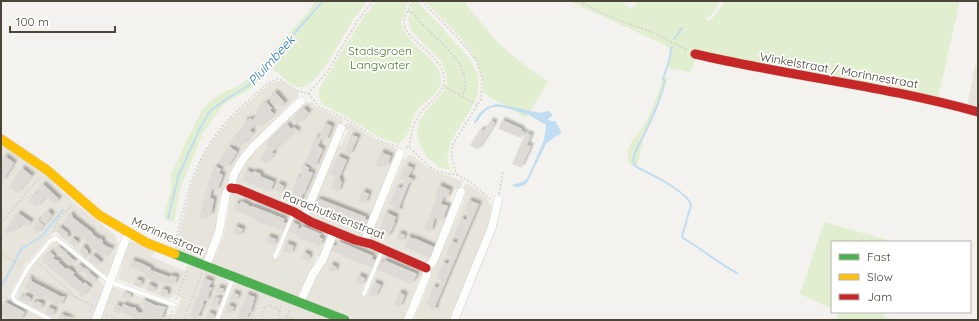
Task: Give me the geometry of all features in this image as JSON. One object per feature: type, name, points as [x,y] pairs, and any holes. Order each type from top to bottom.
[{"type":"street","name":"Winkelstraat / Morinnestraat","points":[[696,54],[759,69],[911,94],[978,112]]},
{"type":"street","points":[[205,266],[219,232],[226,193],[231,188],[234,174],[243,159],[253,148],[301,101]]},
{"type":"street","points":[[304,218],[342,128]]},
{"type":"street","name":"Morinnestraat","points":[[1,139],[47,170],[99,215],[147,243],[345,320]]},
{"type":"street","points":[[364,242],[400,153]]},
{"type":"street","name":"Parachutistenstraat","points":[[231,188],[238,189],[294,212],[334,231],[383,248],[421,264],[426,268]]},
{"type":"street","points":[[408,320],[428,274],[426,268],[433,262],[461,192]]},
{"type":"street","points":[[454,320],[492,227],[498,203]]},
{"type":"street","points":[[303,296],[313,274],[323,259],[334,231]]},
{"type":"street","points":[[99,313],[128,233]]},
{"type":"lane","points":[[275,257],[294,212]]},
{"type":"lane","points":[[51,320],[15,301],[13,294],[34,260],[51,240],[56,238],[110,282],[174,305]]},
{"type":"lane","points":[[364,294],[383,248]]},
{"type":"lane","points":[[216,320],[234,277]]},
{"type":"path","points":[[308,94],[328,71],[355,25],[373,1]]},
{"type":"path","points":[[409,148],[413,127],[417,118],[421,111],[439,93],[443,86],[443,73],[441,68],[405,28],[405,18],[411,1]]},
{"type":"path","points":[[422,1],[477,61],[482,78],[480,99],[452,146],[451,154],[453,166],[457,175]]},
{"type":"path","points":[[579,1],[606,15],[656,34],[696,54]]},
{"type":"path","points":[[408,11],[413,13],[461,66],[466,80],[462,97]]},
{"type":"path","points":[[174,254],[177,235],[192,179],[200,160],[229,118],[272,80],[281,80],[298,91],[308,94],[318,106],[352,122],[374,138],[385,143],[409,148],[430,168],[440,172],[457,175],[472,183],[498,203],[503,172]]},
{"type":"path","points":[[443,86],[477,105]]},
{"type":"path","points":[[1,223],[40,176],[47,170]]},
{"type":"path","points":[[56,238],[53,232],[57,222],[79,197]]},
{"type":"path","points":[[1,254],[77,298],[99,313],[121,320]]},
{"type":"path","points":[[34,260],[77,298]]},
{"type":"path","points":[[169,320],[191,260]]},
{"type":"path","points":[[185,320],[185,315],[205,266]]},
{"type":"path","points":[[251,320],[263,288]]},
{"type":"path","points":[[287,319],[292,299]]},
{"type":"path","points":[[281,303],[278,319],[296,320]]},
{"type":"path","points":[[260,320],[265,307],[269,305],[279,310]]},
{"type":"shaded area","points":[[975,65],[978,66],[978,111],[967,107]]},
{"type":"shaded area","points":[[281,81],[298,92],[298,96],[244,150],[233,167],[227,178],[229,180],[229,185],[225,191],[222,191],[219,200],[215,231],[205,256],[206,258],[204,260],[175,248],[191,186],[201,160],[213,140],[230,119],[268,85]]},
{"type":"shaded area","points":[[312,102],[315,106],[342,119],[343,122],[341,126],[338,125],[303,211],[239,187],[234,180],[249,156],[302,104]]},
{"type":"shaded area","points":[[349,122],[373,139],[394,147],[397,150],[364,234],[360,238],[309,216],[337,145],[341,146],[348,130],[343,127]]},
{"type":"shaded area","points":[[1,145],[40,170],[76,204],[114,234],[118,243],[111,271],[106,274],[101,272],[55,231],[25,265],[7,300],[44,320],[1,320]]},
{"type":"shaded area","points":[[409,155],[415,157],[427,167],[438,173],[462,181],[460,191],[455,189],[450,201],[454,203],[431,259],[427,263],[372,241],[369,236],[372,234],[404,158],[405,159]]},
{"type":"shaded area","points":[[469,184],[486,197],[494,210],[452,320],[414,320],[431,278],[429,276],[430,270],[435,263],[437,263],[466,195],[462,192],[465,185]]},
{"type":"shaded area","points":[[231,192],[291,214],[272,256],[278,259],[294,216],[331,233],[321,257],[317,256],[310,273],[314,275],[318,276],[334,234],[380,251],[368,280],[367,279],[361,292],[367,295],[384,252],[424,271],[423,277],[420,277],[403,320],[356,320],[215,267],[211,261],[213,258],[214,259],[224,235],[230,201],[228,200]]},
{"type":"shaded area","points":[[132,241],[154,251],[152,257],[185,271],[188,265],[221,277],[227,281],[228,284],[213,320],[100,320],[112,288],[114,287],[166,307],[168,316],[175,314],[181,299],[177,294],[169,299],[118,279],[128,243]]},
{"type":"shaded area","points":[[56,242],[105,286],[104,289],[95,286],[83,320],[57,320],[19,300],[17,297],[24,279],[36,261],[53,243]]},
{"type":"shaded area","points":[[238,283],[335,320],[220,320],[233,286]]},
{"type":"shaded area","points":[[95,286],[104,289],[93,320],[83,320]]},
{"type":"green space","points":[[315,1],[367,1],[351,23],[323,69],[309,84],[303,87],[295,86],[277,73],[271,66],[251,89],[223,105],[203,133],[181,186],[174,222],[165,218],[164,214],[171,190],[171,175],[201,112],[208,103],[225,91],[237,87],[251,76],[307,13]]},
{"type":"green space","name":"Stadsgroen Langwater","points":[[377,1],[408,1],[401,24],[408,37],[433,62],[441,76],[441,84],[437,92],[419,108],[414,116],[408,133],[399,144],[373,134],[349,118],[320,102],[319,89],[364,16]]},
{"type":"green space","points":[[412,1],[417,1],[466,54],[478,74],[478,93],[472,107],[451,141],[447,158],[450,170],[440,168],[428,158],[420,146],[417,133],[419,121],[444,91],[447,83],[445,70],[440,60],[411,30],[408,19]]},
{"type":"green space","points":[[425,1],[463,1],[498,43],[548,82],[526,118],[483,93],[482,79],[472,54],[464,42]]},
{"type":"green space","points":[[569,1],[622,1],[631,9],[638,1],[720,1],[712,14],[706,19],[708,21],[713,18],[725,1],[960,1],[938,98],[698,55],[691,73],[667,67],[671,53],[665,45]]},
{"type":"green space","points":[[664,77],[668,78],[642,141],[637,167],[629,164],[629,146],[648,118]]},
{"type":"green space","points":[[824,222],[891,241],[831,241],[831,309],[800,294]]},
{"type":"green space","points":[[839,313],[884,313],[883,316],[895,320],[836,320]]},
{"type":"water","points":[[498,104],[540,113],[548,111],[553,115],[548,119],[550,121],[555,121],[560,129],[561,134],[554,137],[546,144],[527,183],[520,187],[512,185],[527,179],[544,140],[546,125],[529,115],[503,107],[492,107],[485,111],[475,124],[474,122],[483,110],[489,106]]},
{"type":"building","points":[[275,92],[285,103],[280,108],[276,104],[274,106],[270,102],[272,100],[269,98]]},
{"type":"building","points":[[266,102],[272,108],[270,110],[274,114],[259,128],[256,124],[250,130],[253,133],[241,146],[237,142],[235,146],[230,143],[246,125],[244,122],[246,119],[248,121],[250,118],[252,120],[259,114],[256,111]]},
{"type":"building","points":[[304,108],[309,113],[298,124],[293,119]]},
{"type":"building","points":[[491,120],[495,123],[478,150],[470,145],[481,129],[484,131]]},
{"type":"building","points":[[502,120],[522,129],[521,131],[525,132],[522,138],[498,129]]},
{"type":"building","points":[[325,123],[332,126],[326,141],[321,139],[318,146],[323,149],[315,167],[306,163],[316,136],[319,138]]},
{"type":"building","points":[[287,124],[291,129],[294,127],[298,131],[296,134],[294,132],[272,152],[274,154],[265,164],[260,159],[269,149],[266,145]]},
{"type":"building","points":[[526,133],[531,135],[527,145],[531,146],[521,168],[512,164]]},
{"type":"building","points":[[351,135],[358,137],[350,155],[345,153]]},
{"type":"building","points":[[229,146],[237,152],[227,168],[218,163]]},
{"type":"building","points":[[381,152],[391,156],[387,166],[382,164],[381,168],[375,166]]},
{"type":"building","points":[[5,156],[14,163],[3,181],[1,179],[1,162]]},
{"type":"building","points":[[338,156],[347,160],[339,178],[342,182],[338,192],[331,189],[335,176],[330,174]]},
{"type":"building","points":[[303,165],[309,168],[308,171],[313,173],[300,203],[290,199],[297,177],[300,178]]},
{"type":"building","points":[[406,165],[413,168],[408,177],[413,179],[411,183],[409,183],[399,208],[399,212],[393,209],[394,206],[389,204],[397,187],[402,188],[405,181],[400,179]]},
{"type":"building","points":[[215,166],[221,169],[219,173],[223,175],[217,191],[212,189],[210,198],[214,199],[211,216],[206,215],[205,219],[199,218],[207,187]]},
{"type":"building","points":[[22,168],[32,176],[17,193],[9,187]]},
{"type":"building","points":[[246,170],[261,174],[260,176],[274,182],[270,192],[242,180]]},
{"type":"building","points":[[278,183],[284,186],[281,193],[275,190]]},
{"type":"building","points":[[43,184],[59,199],[55,204],[46,196],[37,207],[29,201],[36,193],[37,194],[39,192],[37,191]]},
{"type":"building","points":[[439,185],[450,190],[447,198],[444,197],[441,204],[448,206],[442,221],[435,218],[431,232],[424,229],[438,194],[436,193]]},
{"type":"building","points":[[363,191],[369,194],[365,204],[358,201]]},
{"type":"building","points":[[317,199],[366,217],[365,219],[368,220],[364,230],[313,209]]},
{"type":"building","points":[[469,200],[479,204],[435,307],[435,311],[430,309],[431,306],[426,304],[433,286],[438,288],[440,284],[441,280],[436,278],[443,262],[448,264],[451,257],[446,255],[451,241],[457,243],[459,237],[454,235],[461,218],[466,220],[469,212],[464,210]]},
{"type":"building","points":[[241,201],[249,206],[285,219],[283,222],[287,223],[284,231],[255,221],[256,219],[233,210],[236,202],[240,204]]},
{"type":"building","points":[[48,211],[52,215],[45,224],[40,220]]},
{"type":"building","points":[[386,212],[396,217],[395,223],[388,237],[378,233]]},
{"type":"building","points":[[18,213],[31,222],[27,227],[22,223],[16,231],[11,230],[8,234],[5,232]]},
{"type":"building","points":[[71,214],[73,216],[72,217],[93,233],[92,234],[99,239],[100,238],[103,242],[102,243],[112,249],[103,258],[101,256],[102,255],[79,235],[78,237],[68,228],[69,226],[67,227],[64,225],[64,222]]},
{"type":"building","points":[[38,220],[44,225],[38,233],[32,229]]},
{"type":"building","points":[[292,222],[299,225],[298,228],[300,229],[302,226],[321,234],[319,237],[323,239],[320,246],[297,238],[298,235],[288,231]]},
{"type":"building","points":[[235,226],[243,229],[240,236],[233,233]]},
{"type":"building","points":[[60,227],[68,233],[67,235],[69,237],[66,240],[56,231]]},
{"type":"building","points":[[399,233],[405,235],[402,242],[396,239]]},
{"type":"building","points":[[268,236],[276,239],[273,246],[266,242]]},
{"type":"building","points":[[408,236],[434,247],[430,258],[404,247]]},
{"type":"building","points":[[73,238],[78,242],[74,247],[69,242]]},
{"type":"building","points":[[338,241],[373,256],[372,259],[376,260],[373,268],[341,256],[342,255],[330,250],[332,244],[336,246]]},
{"type":"building","points":[[286,243],[294,246],[291,254],[283,251]]},
{"type":"building","points":[[59,246],[76,262],[75,264],[73,262],[70,265],[62,258],[64,255],[62,253],[60,256],[54,251]]},
{"type":"building","points":[[83,246],[89,254],[86,258],[79,251]]},
{"type":"building","points":[[50,252],[55,256],[53,258],[60,261],[58,262],[66,269],[68,268],[75,273],[73,275],[84,284],[85,282],[90,287],[82,297],[80,295],[81,294],[41,262]]},
{"type":"building","points":[[304,252],[310,255],[308,261],[301,258]]},
{"type":"building","points":[[93,255],[101,262],[97,266],[89,260]]},
{"type":"building","points":[[132,260],[151,268],[151,270],[170,277],[170,275],[177,277],[174,285],[168,282],[167,285],[157,280],[157,282],[145,276],[146,274],[129,267]]},
{"type":"building","points":[[384,260],[417,274],[412,284],[377,270],[380,262],[383,263]]},
{"type":"building","points":[[79,264],[97,279],[92,284],[84,277],[87,274],[82,271],[80,273],[75,269]]},
{"type":"building","points":[[331,264],[337,267],[334,273],[328,270]]},
{"type":"building","points":[[358,275],[365,278],[362,285],[356,282]]},
{"type":"building","points":[[29,278],[32,280],[31,281],[62,297],[65,297],[60,306],[42,297],[41,299],[35,296],[36,294],[25,288]]},
{"type":"building","points":[[204,278],[212,281],[209,287],[212,288],[207,301],[204,300],[204,304],[198,319],[190,316],[195,300],[196,301],[204,285],[202,284]]},
{"type":"building","points":[[136,279],[142,281],[140,287],[133,285]]},
{"type":"building","points":[[374,282],[381,285],[375,297],[369,295]]},
{"type":"building","points":[[148,284],[155,287],[153,292],[146,290]]},
{"type":"building","points":[[218,287],[224,289],[221,295],[215,293]]},
{"type":"building","points":[[164,289],[167,290],[167,296],[164,297],[161,296],[160,293],[161,290]]},
{"type":"building","points":[[124,291],[131,294],[129,300],[122,297]]},
{"type":"building","points":[[233,292],[239,295],[236,301],[230,299]]},
{"type":"building","points":[[399,292],[405,295],[400,307],[394,305]]},
{"type":"building","points":[[246,294],[255,297],[250,313],[246,320],[236,320],[240,313]]},
{"type":"building","points":[[25,295],[31,298],[28,304],[19,299],[20,297],[23,298]]},
{"type":"building","points":[[216,297],[220,298],[216,308],[211,306],[213,299],[215,300]]},
{"type":"building","points":[[143,299],[155,305],[166,307],[161,320],[146,318],[146,320],[137,320],[120,312],[120,314],[113,312],[116,304],[122,307],[123,304],[136,308],[138,312],[142,313],[144,306],[141,305]]},
{"type":"building","points":[[37,301],[43,304],[40,310],[31,305],[33,302],[35,303]]},
{"type":"building","points":[[5,302],[25,312],[21,320],[10,320],[1,315],[1,310]]},
{"type":"building","points":[[228,305],[234,307],[231,314],[225,312]]},
{"type":"building","points":[[48,307],[55,310],[52,316],[45,313]]},
{"type":"building","points":[[208,312],[214,314],[212,320],[206,318]]},
{"type":"building","points":[[61,314],[70,318],[73,320],[58,319]]},
{"type":"waterway","name":"Pluimbeek","points":[[168,219],[178,177],[199,130],[210,111],[249,85],[322,2]]},
{"type":"waterway","points":[[674,39],[682,28]]},
{"type":"waterway","points":[[672,46],[663,79],[665,82],[658,104],[633,159],[635,166],[675,188],[688,200],[691,205],[682,236],[683,238],[737,273]]},
{"type":"waterway","points":[[2,286],[21,249],[41,237],[63,210]]},
{"type":"traffic: fast","points":[[175,254],[345,320]]},
{"type":"traffic: slow","points":[[1,139],[47,170],[99,215],[147,243],[175,254]]},
{"type":"traffic: jam","points":[[695,54],[766,69],[908,95],[978,112]]},
{"type":"traffic: jam","points":[[231,188],[238,189],[294,212],[311,222],[355,240],[371,244],[426,268]]}]
